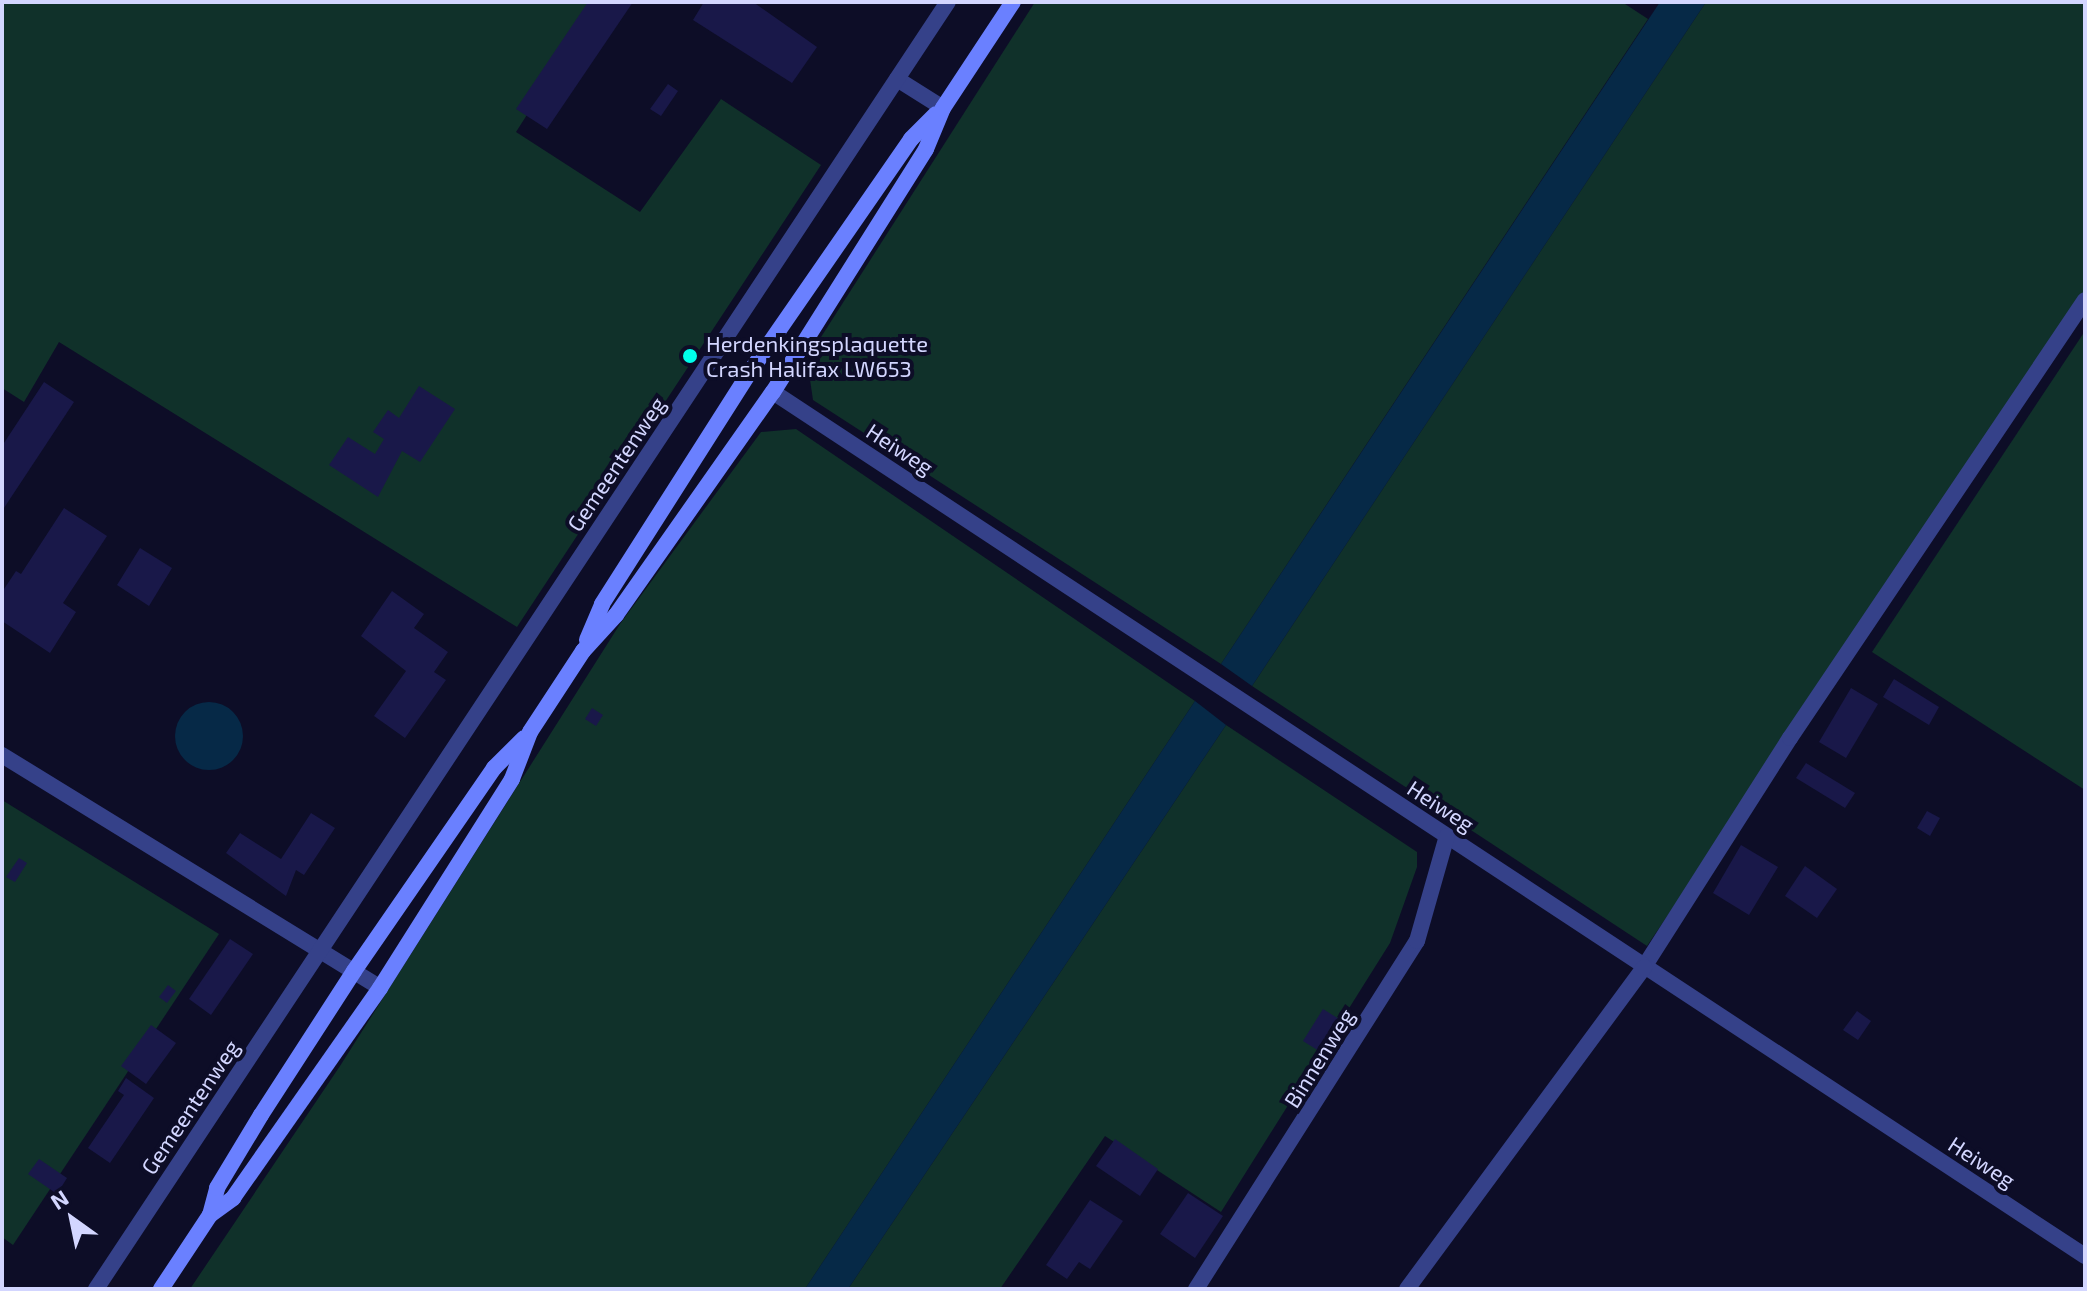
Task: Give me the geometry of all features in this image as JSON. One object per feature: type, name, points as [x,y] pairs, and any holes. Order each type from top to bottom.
[{"type":"main road","points":[[161,1289],[210,1215],[217,1188],[354,971],[494,768],[530,732],[583,651],[616,615],[773,392],[926,149],[943,108],[1013,2]]},
{"type":"main road","points":[[583,651],[602,604],[747,376],[911,139],[943,108]]},
{"type":"main road","points":[[210,1215],[233,1198],[380,988],[512,779],[530,732]]},
{"type":"street","name":"Gemeentenweg","points":[[96,1289],[948,2]]},
{"type":"street","points":[[897,79],[943,108]]},
{"type":"street","points":[[1407,1289],[1644,967],[1790,738],[2085,300]]},
{"type":"street","name":"Heiweg","points":[[773,392],[2085,1256]]},
{"type":"street","points":[[2,755],[380,988]]},
{"type":"street","name":"Binnenweg","points":[[1196,1289],[1417,941],[1447,836]]},
{"type":"green space","points":[[2,2],[599,2],[516,132],[640,212],[721,99],[821,165],[517,627],[59,342],[24,402],[2,388]]},
{"type":"green space","points":[[1035,2],[1622,2],[1648,19],[1221,664],[813,400],[807,359]]},
{"type":"green space","points":[[1706,2],[2085,2],[2085,297],[1647,946],[1252,686]]},
{"type":"green space","points":[[2085,331],[2085,790],[1872,652]]},
{"type":"green space","points":[[796,429],[1195,701],[805,1289],[190,1289],[340,1066],[620,624],[761,432]]},
{"type":"green space","points":[[1226,725],[1417,852],[1417,867],[1390,943],[1221,1212],[1105,1136],[1000,1289],[848,1289]]},
{"type":"green space","points":[[2,800],[219,934],[13,1245],[2,1237]]},
{"type":"water","points":[[1660,2],[1706,2],[1252,686],[1221,664]]},
{"type":"water","points":[[1195,701],[1226,725],[848,1289],[805,1289]]},
{"type":"water","points":[[209,702],[233,712],[243,736],[233,760],[209,770],[185,760],[175,736],[185,712]]},
{"type":"building","points":[[588,2],[633,2],[547,129],[516,109]]},
{"type":"building","points":[[704,2],[753,2],[817,47],[792,83],[693,20]]},
{"type":"building","points":[[668,84],[678,91],[661,116],[650,109]]},
{"type":"building","points":[[44,382],[74,402],[2,511],[2,446]]},
{"type":"building","points":[[419,386],[455,409],[420,462],[402,451],[378,497],[329,465],[348,437],[375,454],[384,439],[373,432],[388,410],[399,418]]},
{"type":"building","points":[[64,508],[107,536],[63,603],[76,612],[50,653],[2,621],[2,592],[16,571],[21,574]]},
{"type":"building","points":[[140,548],[172,568],[149,606],[117,585]]},
{"type":"building","points":[[392,591],[424,614],[414,628],[448,652],[434,672],[446,680],[405,738],[374,716],[406,671],[361,636]]},
{"type":"building","points":[[1894,679],[1939,707],[1929,725],[1883,697]]},
{"type":"building","points":[[1851,688],[1878,704],[1846,758],[1819,742]]},
{"type":"building","points":[[592,708],[603,715],[596,726],[585,719]]},
{"type":"building","points":[[1806,763],[1855,793],[1845,808],[1796,778]]},
{"type":"building","points":[[1927,811],[1940,818],[1930,836],[1917,828]]},
{"type":"building","points":[[311,813],[335,828],[304,875],[296,870],[286,896],[226,853],[240,833],[281,859]]},
{"type":"building","points":[[1741,845],[1778,867],[1749,915],[1713,893]]},
{"type":"building","points":[[19,858],[27,863],[15,882],[6,877]]},
{"type":"building","points":[[1805,866],[1837,889],[1817,918],[1785,896]]},
{"type":"building","points":[[230,939],[253,954],[211,1015],[189,999]]},
{"type":"building","points":[[168,985],[176,991],[167,1003],[159,997]]},
{"type":"building","points":[[1323,1009],[1347,1024],[1327,1056],[1303,1041]]},
{"type":"building","points":[[1857,1011],[1871,1021],[1858,1040],[1843,1030]]},
{"type":"building","points":[[151,1025],[176,1043],[146,1084],[121,1066]]},
{"type":"building","points":[[126,1078],[154,1098],[110,1163],[88,1148],[124,1095],[118,1091]]},
{"type":"building","points":[[1115,1139],[1158,1169],[1140,1196],[1096,1166]]},
{"type":"building","points":[[39,1159],[67,1178],[57,1194],[28,1174]]},
{"type":"building","points":[[1188,1193],[1223,1216],[1195,1258],[1160,1234]]},
{"type":"building","points":[[1090,1200],[1123,1221],[1090,1269],[1079,1262],[1067,1279],[1046,1265]]},
{"type":"place","name":"Herdenkingsplaquette Crash Halifax LW653","points":[[690,356]]}]
